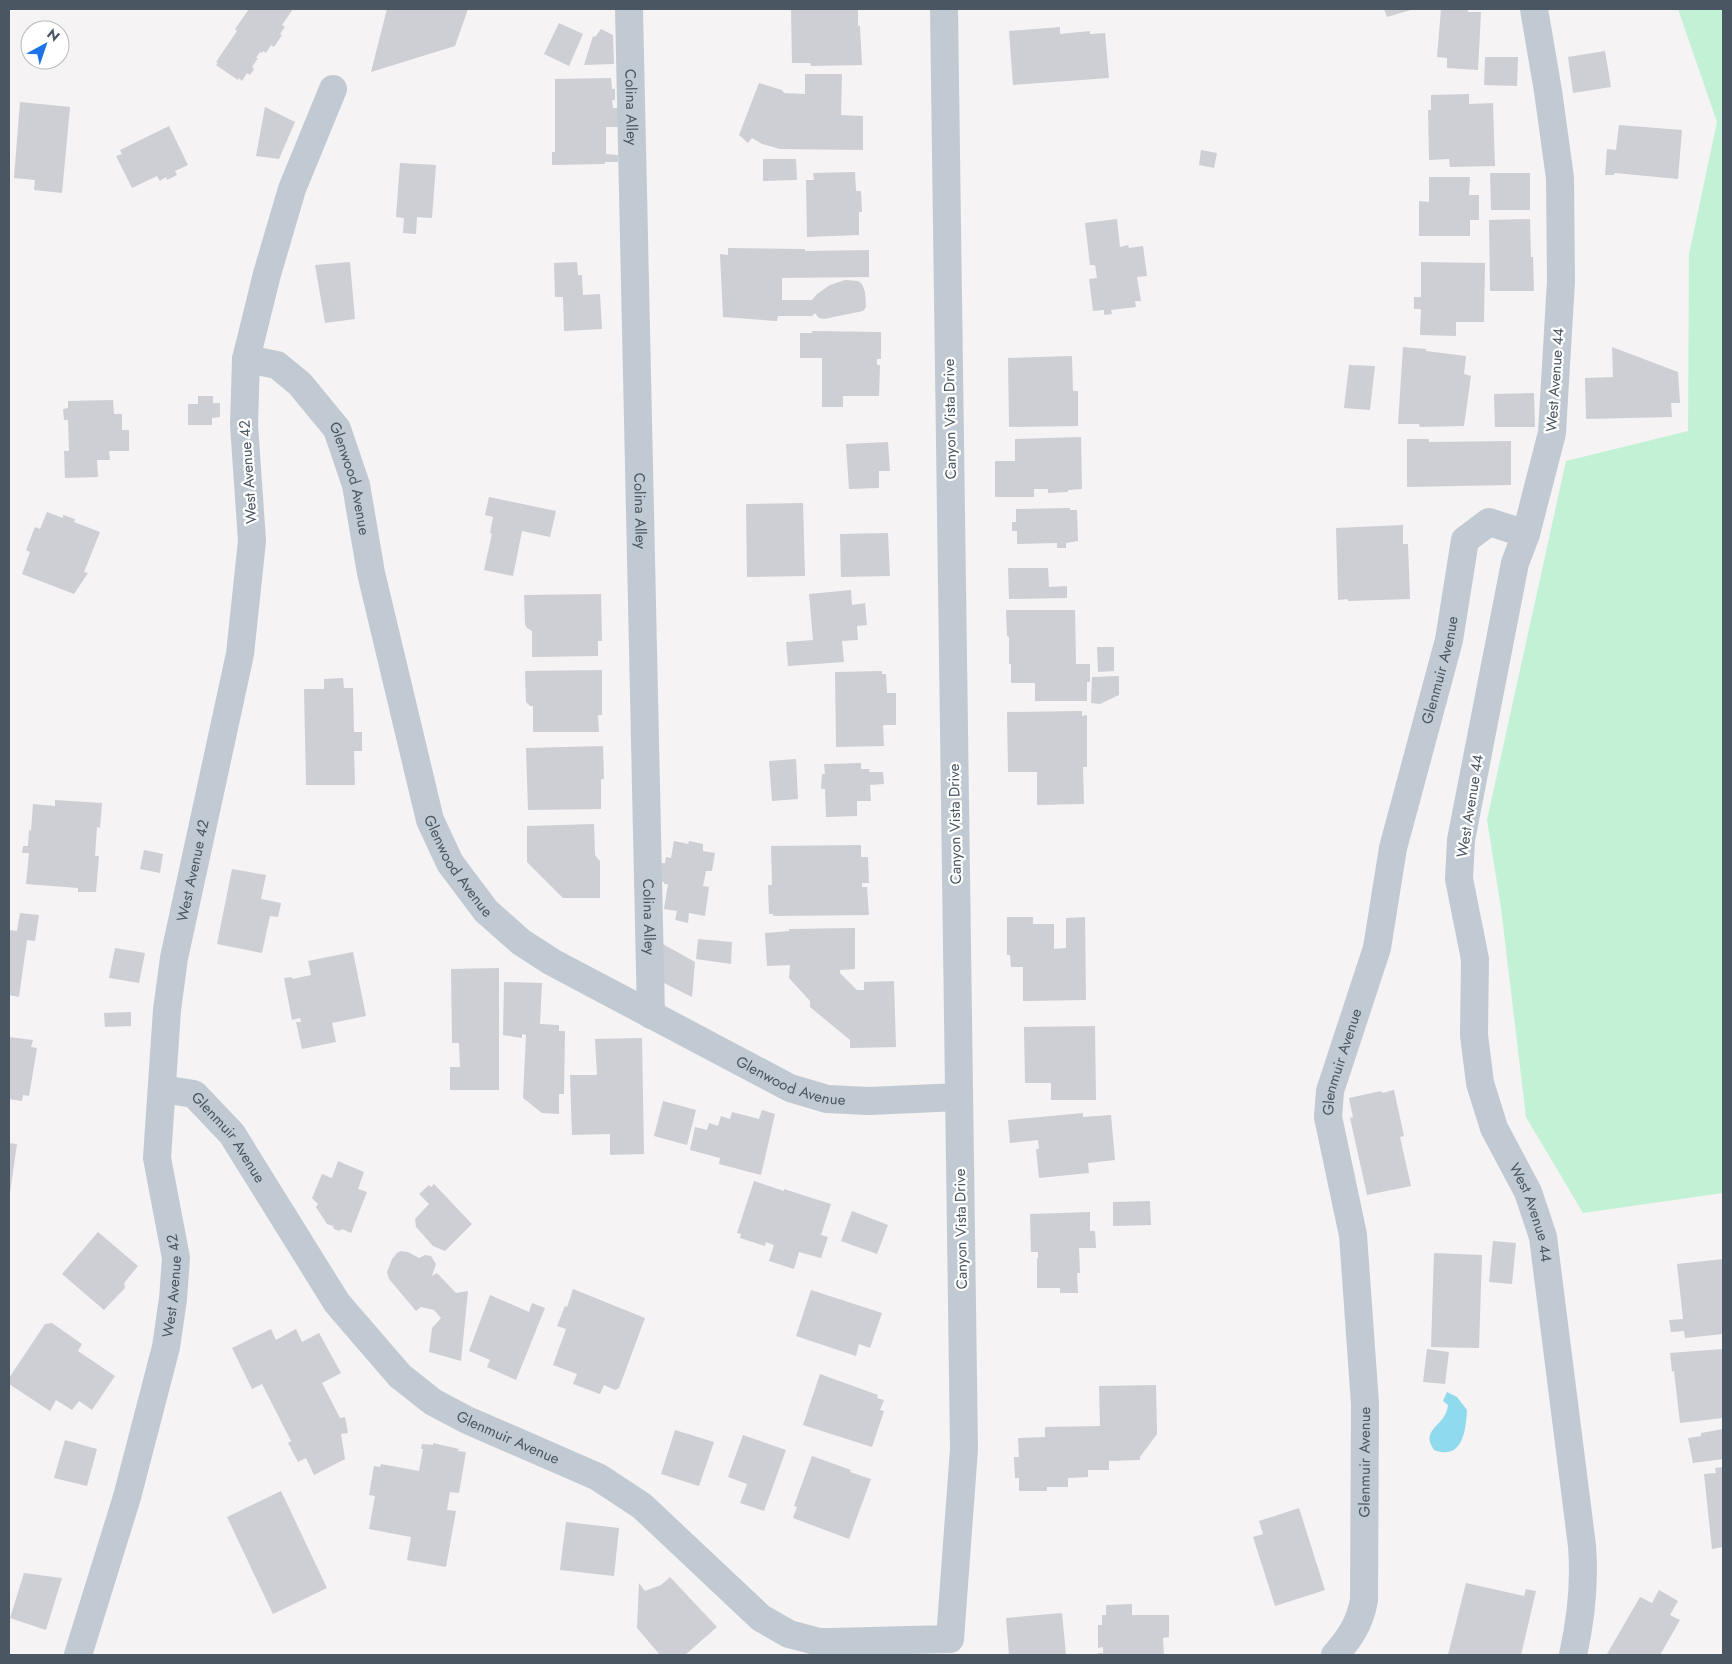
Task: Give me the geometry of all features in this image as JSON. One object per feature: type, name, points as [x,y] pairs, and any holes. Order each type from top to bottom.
[{"type":"street","name":"Colina Alley","points":[[629,9],[651,1015]]},
{"type":"street","name":"Canyon Vista Drive","points":[[944,9],[964,1449],[950,1639]]},
{"type":"street","name":"West Avenue 44","points":[[1534,9],[1560,178],[1561,281],[1552,433],[1526,534],[1515,563],[1461,840],[1459,880],[1474,959],[1474,1035],[1480,1082],[1494,1128],[1528,1192],[1543,1237],[1584,1573],[1580,1624],[1573,1655]]},
{"type":"street","name":"West Avenue 42","points":[[78,1655],[127,1497],[166,1347],[174,1298],[176,1258],[157,1158],[167,1010],[174,958],[241,645],[252,541],[244,426],[246,359],[292,189],[333,89]]},
{"type":"street","name":"Glenwood Avenue","points":[[246,359],[277,365],[300,384],[337,429],[356,485],[371,573],[430,820],[450,863],[486,911],[521,942],[552,962],[790,1088],[826,1099],[869,1102],[959,1097]]},
{"type":"street","name":"Glenmuir Avenue","points":[[1335,1655],[1350,1639],[1362,1612],[1364,1600],[1365,1404],[1353,1235],[1328,1117],[1330,1091],[1377,948],[1393,848],[1449,640],[1465,540],[1489,522],[1526,534]]},
{"type":"street","name":"Glenmuir Avenue","points":[[162,1089],[194,1094],[232,1134],[337,1303],[400,1376],[433,1402],[467,1420],[598,1477],[642,1506],[761,1618],[789,1634],[819,1642],[950,1639]]},
{"type":"green space","points":[[1678,9],[1723,9],[1723,1193],[1583,1213],[1526,1117],[1501,908],[1487,820],[1566,461],[1688,431],[1689,254],[1717,122]]},
{"type":"water","points":[[1447,1392],[1457,1397],[1467,1410],[1464,1435],[1461,1442],[1451,1451],[1443,1452],[1434,1450],[1430,1443],[1430,1437],[1431,1432],[1446,1412],[1448,1405],[1443,1401]]},
{"type":"building","points":[[249,9],[293,9],[282,25],[285,27],[274,47],[271,45],[266,53],[260,52],[252,67],[254,69],[250,75],[247,73],[242,81],[216,65],[218,63],[216,62]]},
{"type":"building","points":[[387,9],[468,9],[455,46],[371,72]]},
{"type":"building","points":[[791,9],[858,9],[862,65],[811,66],[810,63],[792,63]]},
{"type":"building","points":[[1384,9],[1414,9],[1387,17]]},
{"type":"building","points":[[1441,9],[1468,9],[1468,12],[1481,12],[1478,70],[1447,68],[1447,58],[1437,57]]},
{"type":"building","points":[[559,23],[583,34],[569,66],[544,54]]},
{"type":"building","points":[[1060,27],[1060,34],[1090,31],[1090,34],[1105,33],[1109,78],[1013,85],[1009,31]]},
{"type":"building","points":[[601,29],[613,35],[614,64],[584,65],[593,36],[595,37]]},
{"type":"building","points":[[1605,51],[1611,87],[1573,93],[1568,57]]},
{"type":"building","points":[[1485,57],[1518,57],[1517,86],[1484,85]]},
{"type":"building","points":[[805,74],[842,74],[841,115],[863,116],[863,150],[780,149],[762,144],[752,138],[748,143],[739,135],[759,83],[782,90],[784,93],[805,94]]},
{"type":"building","points":[[611,78],[612,89],[615,89],[615,100],[612,100],[613,108],[618,108],[618,127],[606,127],[606,154],[618,155],[618,162],[552,165],[552,152],[555,152],[555,79]]},
{"type":"building","points":[[1469,94],[1469,104],[1493,103],[1495,166],[1450,167],[1449,159],[1429,160],[1428,110],[1431,110],[1431,95]]},
{"type":"building","points":[[20,102],[70,107],[62,193],[34,190],[35,180],[14,178]]},
{"type":"building","points":[[265,107],[295,122],[279,159],[256,156]]},
{"type":"building","points":[[1619,125],[1682,130],[1678,179],[1615,173],[1614,175],[1605,175],[1607,149],[1616,150]]},
{"type":"building","points":[[169,126],[188,165],[175,171],[177,175],[167,180],[166,177],[160,181],[157,176],[132,188],[116,156],[122,154],[120,150]]},
{"type":"building","points":[[1201,150],[1217,153],[1214,168],[1199,165]]},
{"type":"building","points":[[763,159],[796,159],[797,180],[763,181]]},
{"type":"building","points":[[400,163],[436,165],[432,218],[417,217],[416,234],[403,233],[404,218],[396,217]]},
{"type":"building","points":[[855,172],[856,191],[861,191],[862,212],[859,212],[859,235],[807,237],[806,180],[814,180],[813,173]]},
{"type":"building","points":[[1490,173],[1530,173],[1530,210],[1491,210]]},
{"type":"building","points":[[1429,177],[1470,177],[1469,195],[1479,195],[1479,220],[1470,220],[1470,236],[1419,236],[1419,201],[1429,202]]},
{"type":"building","points":[[1117,219],[1120,247],[1128,245],[1129,248],[1143,246],[1147,276],[1137,277],[1141,301],[1135,301],[1136,307],[1111,310],[1112,314],[1104,315],[1104,310],[1093,311],[1089,279],[1097,278],[1095,265],[1090,265],[1085,223]]},
{"type":"building","points":[[1530,219],[1534,291],[1490,291],[1489,220]]},
{"type":"building","points":[[728,248],[805,249],[805,251],[869,250],[869,277],[782,278],[782,300],[812,300],[830,285],[845,280],[858,281],[862,284],[865,292],[866,307],[863,311],[824,319],[819,318],[815,313],[812,316],[778,316],[777,321],[723,317],[720,254],[728,255]]},
{"type":"building","points":[[350,262],[355,319],[325,323],[315,265]]},
{"type":"building","points":[[577,262],[578,275],[582,275],[583,295],[600,294],[602,329],[564,331],[563,297],[555,297],[554,263]]},
{"type":"building","points":[[1421,262],[1485,263],[1484,322],[1456,322],[1456,336],[1420,335],[1421,309],[1414,309],[1414,297],[1421,297]]},
{"type":"building","points":[[812,331],[881,332],[881,359],[877,359],[877,365],[880,365],[879,396],[843,396],[843,407],[822,407],[822,358],[800,358],[800,333],[812,333]]},
{"type":"building","points":[[1403,347],[1466,356],[1464,374],[1471,376],[1464,426],[1420,427],[1419,424],[1398,424]]},
{"type":"building","points":[[1612,347],[1678,372],[1680,403],[1671,403],[1672,417],[1586,419],[1585,378],[1613,377]]},
{"type":"building","points":[[1072,356],[1073,391],[1078,391],[1078,426],[1009,427],[1008,358]]},
{"type":"building","points":[[1349,365],[1375,366],[1370,410],[1344,408]]},
{"type":"building","points":[[1534,393],[1535,427],[1495,427],[1494,394]]},
{"type":"building","points":[[198,396],[213,396],[213,403],[220,403],[220,417],[212,418],[212,425],[188,425],[188,404],[198,404]]},
{"type":"building","points":[[113,400],[114,414],[122,414],[122,430],[129,430],[129,451],[109,451],[110,460],[97,460],[98,477],[65,478],[64,451],[69,451],[68,420],[64,420],[63,409],[68,408],[68,401]]},
{"type":"building","points":[[1081,437],[1082,489],[1048,493],[1048,489],[1034,489],[1034,497],[995,497],[995,461],[1015,461],[1015,439]]},
{"type":"building","points":[[1407,439],[1429,439],[1429,442],[1511,441],[1511,485],[1407,487]]},
{"type":"building","points":[[888,442],[890,471],[879,471],[879,488],[849,489],[846,444]]},
{"type":"building","points":[[489,497],[556,511],[550,537],[522,531],[513,576],[484,570],[492,534],[490,533],[493,517],[485,515]]},
{"type":"building","points":[[803,503],[805,576],[747,577],[746,504]]},
{"type":"building","points":[[1070,508],[1070,510],[1077,510],[1078,541],[1066,543],[1066,548],[1057,548],[1057,543],[1017,544],[1017,531],[1012,531],[1012,522],[1016,522],[1016,509]]},
{"type":"building","points":[[47,512],[63,518],[63,515],[75,519],[74,522],[100,532],[84,572],[88,573],[74,594],[22,574],[30,552],[26,550],[35,527],[40,529]]},
{"type":"building","points":[[1403,525],[1403,544],[1408,544],[1410,599],[1338,600],[1336,528]]},
{"type":"building","points":[[888,533],[890,576],[841,577],[840,534]]},
{"type":"building","points":[[1008,568],[1048,568],[1049,587],[1067,586],[1067,598],[1009,599]]},
{"type":"building","points":[[851,590],[852,605],[865,603],[867,625],[857,626],[858,640],[842,641],[844,662],[788,666],[786,642],[813,640],[809,594]]},
{"type":"building","points":[[601,594],[602,641],[598,641],[598,656],[532,657],[532,631],[525,624],[524,595]]},
{"type":"building","points":[[1006,610],[1075,610],[1076,664],[1090,664],[1090,682],[1087,682],[1087,701],[1035,701],[1035,683],[1011,683]]},
{"type":"building","points":[[1097,647],[1114,647],[1114,671],[1098,672]]},
{"type":"building","points":[[602,670],[602,715],[598,715],[599,732],[533,732],[533,706],[526,702],[525,671]]},
{"type":"building","points":[[882,671],[882,674],[886,674],[887,693],[896,693],[896,725],[883,725],[884,746],[836,747],[835,672]]},
{"type":"building","points":[[1119,676],[1119,695],[1100,704],[1091,703],[1092,677]]},
{"type":"building","points":[[343,678],[344,688],[353,688],[354,732],[362,732],[362,751],[354,751],[355,785],[306,785],[304,689],[324,689],[324,679]]},
{"type":"building","points":[[1082,711],[1082,716],[1087,715],[1087,767],[1083,767],[1084,804],[1037,805],[1037,772],[1008,772],[1007,712]]},
{"type":"building","points":[[603,746],[604,779],[601,779],[601,809],[528,810],[526,748]]},
{"type":"building","points":[[796,759],[798,799],[772,801],[769,761]]},
{"type":"building","points":[[861,763],[861,769],[870,769],[869,772],[883,772],[884,784],[870,785],[871,801],[857,801],[857,816],[826,817],[825,789],[821,789],[822,774],[825,774],[824,764]]},
{"type":"building","points":[[55,800],[102,803],[100,828],[97,827],[95,856],[99,856],[96,892],[78,892],[78,888],[26,884],[29,853],[22,853],[23,846],[28,846],[33,804],[55,806]]},
{"type":"building","points":[[594,824],[595,855],[600,861],[600,898],[563,898],[527,862],[527,826]]},
{"type":"building","points":[[674,841],[688,844],[689,841],[703,844],[703,851],[715,853],[712,871],[706,871],[703,886],[709,887],[705,916],[689,913],[688,923],[675,920],[677,911],[664,909],[668,884],[658,882],[662,863],[665,863],[666,857],[671,858]]},
{"type":"building","points":[[861,845],[861,857],[868,857],[869,883],[862,883],[862,887],[867,887],[869,915],[773,916],[773,914],[769,914],[768,885],[772,885],[771,846]]},
{"type":"building","points":[[144,850],[163,854],[160,873],[140,869]]},
{"type":"building","points":[[232,869],[266,875],[261,899],[281,903],[278,917],[270,916],[262,953],[217,944]]},
{"type":"building","points":[[20,913],[39,915],[35,941],[27,940],[19,997],[9,995],[9,930],[17,931]]},
{"type":"building","points":[[1007,917],[1033,917],[1033,924],[1054,924],[1054,949],[1066,948],[1066,918],[1085,917],[1086,1000],[1023,1001],[1023,967],[1011,967],[1010,955],[1007,955]]},
{"type":"building","points":[[855,928],[855,969],[840,970],[840,973],[857,990],[864,990],[864,982],[894,981],[896,1047],[850,1048],[850,1040],[810,1007],[810,1001],[789,978],[790,965],[767,966],[765,933],[789,931],[789,929]]},
{"type":"building","points":[[698,939],[732,942],[731,964],[696,959]]},
{"type":"building","points":[[661,943],[695,962],[692,997],[664,983],[660,960]]},
{"type":"building","points":[[115,948],[145,953],[139,983],[109,978]]},
{"type":"building","points":[[353,952],[366,1016],[332,1023],[336,1042],[302,1049],[296,1022],[301,1022],[300,1018],[292,1020],[284,978],[292,977],[292,979],[311,975],[308,961]]},
{"type":"building","points":[[499,968],[499,1090],[450,1090],[450,1067],[460,1067],[459,1043],[452,1043],[451,969]]},
{"type":"building","points":[[504,982],[542,983],[540,1024],[559,1025],[559,1031],[565,1031],[564,1094],[559,1094],[559,1114],[542,1113],[523,1098],[526,1035],[522,1034],[522,1038],[503,1035]]},
{"type":"building","points":[[131,1012],[131,1026],[105,1027],[104,1013]]},
{"type":"building","points":[[1095,1026],[1096,1100],[1051,1100],[1051,1083],[1025,1083],[1024,1027]]},
{"type":"building","points":[[9,1037],[33,1040],[31,1047],[37,1048],[29,1096],[23,1095],[22,1101],[9,1099]]},
{"type":"building","points":[[642,1038],[644,1154],[610,1155],[610,1134],[572,1135],[570,1075],[597,1075],[595,1039]]},
{"type":"building","points":[[1394,1090],[1404,1136],[1400,1137],[1411,1186],[1367,1195],[1350,1118],[1353,1117],[1349,1098]]},
{"type":"building","points":[[663,1101],[696,1110],[687,1145],[654,1136]]},
{"type":"building","points":[[762,1110],[775,1114],[761,1175],[719,1164],[720,1158],[690,1150],[695,1127],[707,1130],[709,1123],[718,1126],[721,1116],[730,1119],[732,1112],[759,1119]]},
{"type":"building","points":[[1083,1113],[1083,1117],[1111,1115],[1115,1160],[1088,1163],[1089,1173],[1039,1178],[1036,1149],[1039,1149],[1038,1140],[1010,1143],[1008,1120]]},
{"type":"building","points":[[9,1143],[17,1144],[10,1193],[9,1193]]},
{"type":"building","points":[[338,1161],[364,1172],[358,1189],[367,1192],[351,1233],[342,1229],[339,1231],[327,1224],[316,1207],[318,1204],[312,1198],[322,1174],[332,1178]]},
{"type":"building","points":[[754,1181],[831,1204],[821,1235],[828,1237],[821,1258],[799,1252],[794,1269],[769,1261],[774,1245],[766,1242],[765,1246],[740,1238],[741,1234],[737,1233]]},
{"type":"building","points":[[434,1184],[472,1224],[445,1251],[433,1246],[416,1227],[415,1219],[429,1204],[419,1194],[429,1185],[431,1187]]},
{"type":"building","points":[[1150,1201],[1151,1225],[1113,1226],[1113,1202]]},
{"type":"building","points":[[852,1211],[888,1225],[877,1254],[841,1241]]},
{"type":"building","points":[[1090,1212],[1090,1231],[1095,1231],[1096,1248],[1079,1248],[1080,1273],[1077,1273],[1078,1293],[1060,1293],[1060,1288],[1037,1288],[1038,1252],[1031,1252],[1030,1214]]},
{"type":"building","points":[[98,1232],[138,1266],[124,1283],[125,1288],[104,1310],[62,1274]]},
{"type":"building","points":[[1493,1241],[1516,1243],[1512,1284],[1489,1282]]},
{"type":"building","points":[[401,1251],[408,1252],[419,1258],[425,1255],[431,1256],[436,1264],[432,1276],[437,1273],[456,1293],[468,1291],[461,1361],[429,1352],[432,1328],[441,1318],[434,1310],[421,1307],[416,1311],[389,1279],[387,1272],[392,1259]]},
{"type":"building","points":[[1434,1253],[1482,1255],[1479,1348],[1431,1347]]},
{"type":"building","points":[[1723,1259],[1723,1334],[1685,1338],[1684,1331],[1671,1332],[1669,1320],[1683,1319],[1677,1264]]},
{"type":"building","points":[[573,1289],[645,1318],[619,1388],[615,1390],[604,1385],[600,1394],[573,1384],[577,1374],[553,1365],[566,1329],[557,1326],[565,1306],[567,1307]]},
{"type":"building","points":[[811,1290],[882,1313],[870,1348],[859,1344],[856,1356],[796,1336]]},
{"type":"building","points":[[490,1295],[529,1312],[532,1303],[545,1308],[516,1380],[487,1367],[490,1360],[469,1351]]},
{"type":"building","points":[[52,1323],[82,1344],[78,1351],[115,1376],[92,1410],[79,1401],[72,1410],[56,1400],[50,1411],[9,1384],[9,1378],[45,1324]]},
{"type":"building","points":[[271,1329],[276,1340],[296,1329],[302,1342],[319,1333],[341,1373],[322,1383],[340,1418],[345,1417],[348,1433],[341,1434],[345,1459],[314,1475],[306,1458],[298,1462],[288,1443],[291,1441],[262,1384],[252,1389],[232,1348]]},
{"type":"building","points":[[1427,1349],[1449,1352],[1445,1384],[1423,1382]]},
{"type":"building","points":[[1723,1349],[1723,1418],[1680,1423],[1670,1353]]},
{"type":"building","points":[[820,1374],[878,1395],[877,1398],[884,1400],[880,1410],[884,1411],[872,1447],[803,1425]]},
{"type":"building","points":[[1156,1385],[1157,1434],[1140,1457],[1140,1460],[1109,1461],[1109,1470],[1088,1470],[1088,1477],[1068,1478],[1068,1487],[1047,1487],[1047,1491],[1019,1491],[1019,1478],[1015,1478],[1014,1457],[1019,1457],[1018,1438],[1045,1437],[1045,1427],[1100,1426],[1099,1386]]},
{"type":"building","points":[[1723,1429],[1723,1459],[1693,1463],[1688,1438],[1701,1436],[1701,1433]]},
{"type":"building","points":[[675,1430],[714,1442],[699,1486],[661,1474]]},
{"type":"building","points":[[743,1435],[786,1450],[764,1511],[740,1503],[747,1484],[728,1477]]},
{"type":"building","points":[[65,1440],[97,1449],[87,1486],[54,1478]]},
{"type":"building","points":[[433,1443],[466,1452],[459,1493],[450,1492],[447,1510],[456,1511],[446,1567],[407,1560],[411,1537],[369,1529],[375,1496],[369,1495],[374,1466],[380,1467],[381,1464],[419,1471],[423,1449],[421,1449],[422,1444],[433,1445]]},
{"type":"building","points":[[812,1456],[871,1479],[849,1539],[793,1518],[797,1507],[794,1506]]},
{"type":"building","points":[[1723,1467],[1723,1547],[1712,1549],[1704,1474],[1716,1473],[1715,1468]]},
{"type":"building","points":[[281,1491],[327,1588],[273,1614],[227,1517]]},
{"type":"building","points":[[1299,1508],[1325,1590],[1275,1606],[1253,1537],[1263,1534],[1259,1521]]},
{"type":"building","points":[[566,1522],[619,1528],[614,1576],[560,1570]]},
{"type":"building","points":[[24,1573],[62,1578],[46,1630],[10,1618]]},
{"type":"building","points":[[670,1577],[717,1627],[685,1655],[660,1655],[637,1628],[639,1583],[645,1591],[661,1585]]},
{"type":"building","points":[[1466,1583],[1524,1596],[1526,1589],[1536,1591],[1521,1655],[1448,1655]]},
{"type":"building","points":[[1659,1590],[1678,1601],[1670,1615],[1680,1620],[1660,1655],[1607,1654],[1640,1597],[1652,1603]]},
{"type":"building","points":[[1132,1604],[1132,1615],[1169,1615],[1169,1637],[1163,1638],[1164,1655],[1098,1655],[1098,1653],[1103,1653],[1103,1647],[1098,1648],[1098,1625],[1102,1625],[1102,1615],[1106,1615],[1106,1605]]},
{"type":"building","points":[[1062,1613],[1066,1655],[1009,1655],[1006,1618]]}]
